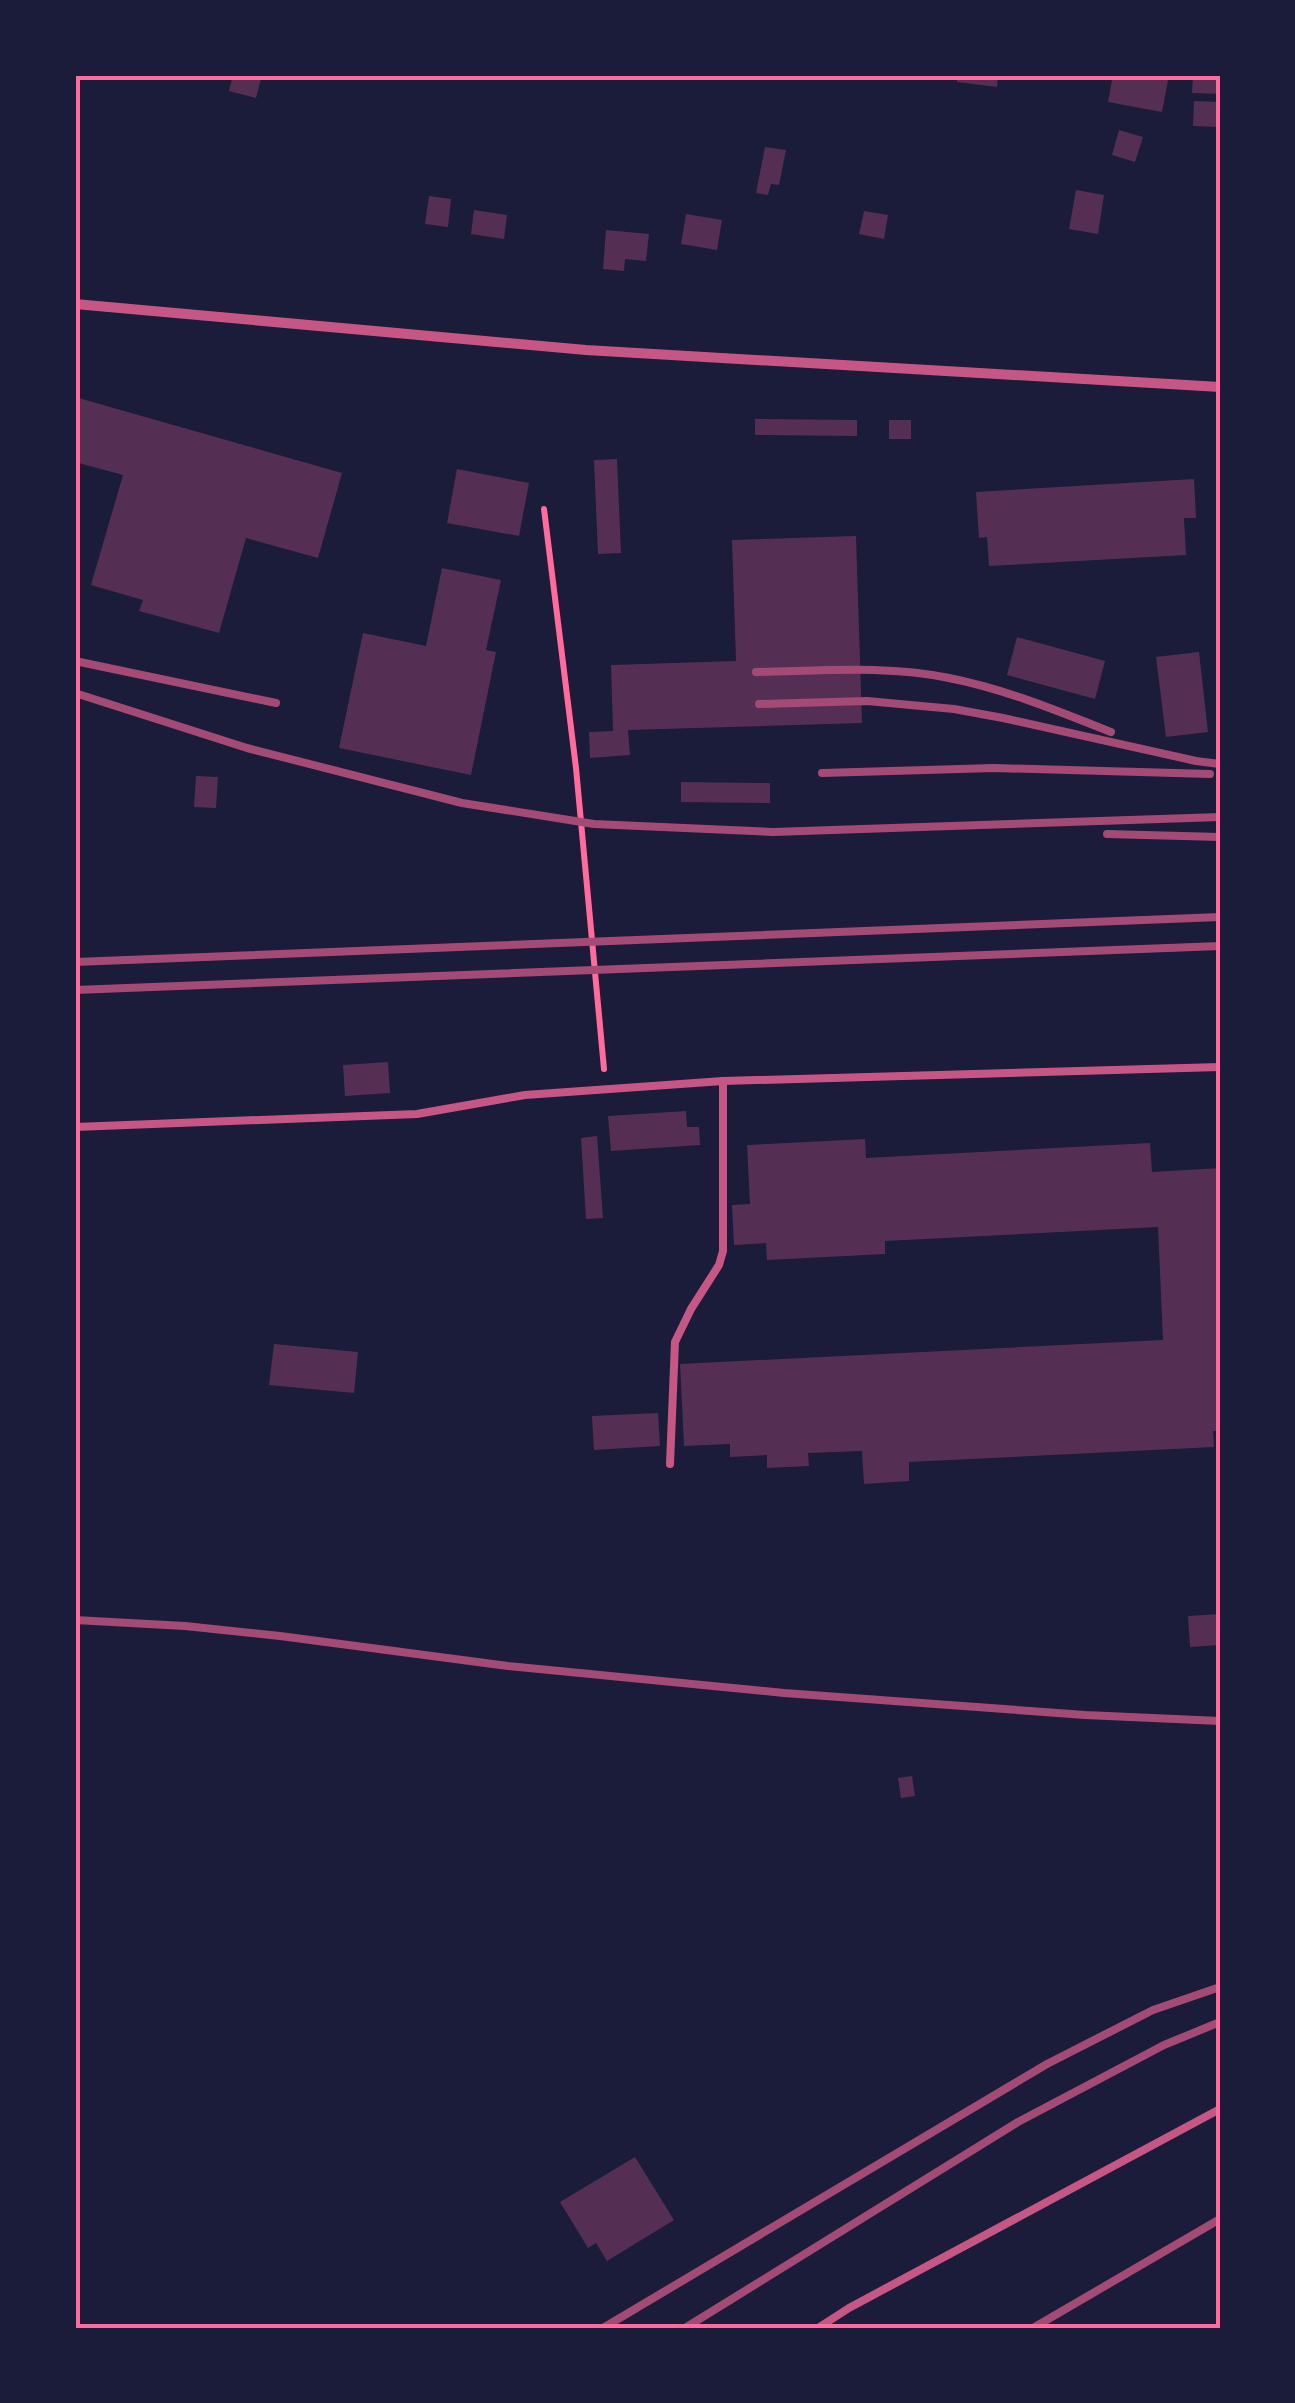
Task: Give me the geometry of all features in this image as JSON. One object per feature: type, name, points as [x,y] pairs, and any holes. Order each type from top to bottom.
[{"type":"street","points":[[75,304],[586,350],[1220,387]]},
{"type":"lane","points":[[75,1127],[417,1114],[524,1095],[722,1082],[1220,1066]]},
{"type":"lane","points":[[670,1464],[676,1342],[723,1251],[722,1082]]},
{"type":"lane","points":[[818,2328],[1220,2109]]},
{"type":"path","points":[[544,509],[576,768],[601,1043]]},
{"type":"building","points":[[233,75],[262,75],[256,98],[229,91]]},
{"type":"building","points":[[958,75],[998,75],[997,87],[957,82]]},
{"type":"building","points":[[1113,75],[1169,75],[1162,112],[1108,102]]},
{"type":"building","points":[[1193,75],[1220,75],[1220,94],[1192,93]]},
{"type":"building","points":[[1194,101],[1220,102],[1218,127],[1193,126]]},
{"type":"building","points":[[1119,130],[1143,137],[1135,162],[1112,155]]},
{"type":"building","points":[[765,147],[786,150],[779,185],[771,184],[768,195],[756,193]]},
{"type":"building","points":[[1076,190],[1104,195],[1098,234],[1069,229]]},
{"type":"building","points":[[429,196],[451,199],[448,227],[425,224]]},
{"type":"building","points":[[474,210],[507,215],[504,239],[471,234]]},
{"type":"building","points":[[864,211],[888,215],[884,239],[859,234]]},
{"type":"building","points":[[686,214],[722,220],[717,250],[681,244]]},
{"type":"building","points":[[606,230],[649,234],[646,261],[625,259],[624,271],[603,269]]},
{"type":"building","points":[[75,397],[342,473],[318,558],[246,538],[219,633],[139,611],[143,600],[91,585],[123,475],[75,462]]},
{"type":"building","points":[[755,419],[857,420],[857,436],[755,435]]},
{"type":"building","points":[[889,420],[911,420],[911,439],[889,439]]},
{"type":"building","points":[[617,459],[621,553],[598,554],[594,460]]},
{"type":"building","points":[[457,469],[529,483],[519,536],[447,523]]},
{"type":"building","points":[[1194,479],[1196,518],[1184,518],[1186,555],[989,566],[987,537],[979,538],[976,492]]},
{"type":"building","points":[[856,536],[862,723],[628,730],[630,755],[590,758],[589,732],[613,731],[611,665],[736,661],[732,540]]},
{"type":"building","points":[[442,568],[501,580],[486,650],[496,652],[471,775],[339,748],[363,633],[426,646]]},
{"type":"building","points":[[1017,637],[1105,661],[1095,699],[1007,675]]},
{"type":"building","points":[[1199,652],[1208,732],[1166,737],[1156,657]]},
{"type":"building","points":[[196,776],[218,777],[216,808],[194,807]]},
{"type":"building","points":[[681,782],[770,783],[770,803],[681,802]]},
{"type":"building","points":[[388,1062],[390,1093],[345,1096],[343,1065]]},
{"type":"building","points":[[686,1111],[687,1127],[699,1127],[700,1145],[611,1151],[608,1116]]},
{"type":"building","points":[[597,1136],[603,1218],[586,1219],[581,1138]]},
{"type":"building","points":[[865,1139],[866,1158],[1150,1143],[1152,1172],[1220,1168],[1220,1431],[1213,1431],[1214,1447],[909,1462],[909,1481],[864,1484],[862,1451],[808,1453],[809,1466],[767,1468],[767,1455],[730,1457],[730,1444],[684,1446],[680,1364],[1163,1340],[1158,1227],[885,1241],[885,1254],[767,1260],[766,1243],[734,1245],[732,1205],[750,1204],[747,1145]]},
{"type":"building","points":[[274,1344],[358,1352],[354,1393],[269,1385]]},
{"type":"building","points":[[658,1413],[660,1446],[594,1450],[592,1416]]},
{"type":"building","points":[[1220,1614],[1220,1645],[1190,1647],[1188,1616]]},
{"type":"building","points":[[912,1776],[915,1796],[901,1798],[898,1778]]},
{"type":"building","points":[[635,2157],[674,2220],[607,2261],[596,2243],[588,2248],[560,2202]]},
{"type":"railway","points":[[75,661],[276,703]]},
{"type":"railway","points":[[756,672],[853,670],[926,674],[1011,694],[1111,732]]},
{"type":"railway","points":[[75,693],[247,748],[462,803],[594,824],[773,832],[1220,817]]},
{"type":"railway","points":[[759,704],[867,701],[954,709],[1220,764]]},
{"type":"railway","points":[[822,773],[994,768],[1210,774]]},
{"type":"railway","points":[[1107,834],[1220,837]]},
{"type":"railway","points":[[75,962],[1220,917]]},
{"type":"railway","points":[[75,990],[1220,946]]},
{"type":"railway","points":[[75,1620],[185,1626],[508,1666],[784,1693],[1220,1721]]},
{"type":"railway","points":[[603,2328],[1047,2064],[1153,2010],[1220,1987]]},
{"type":"railway","points":[[685,2328],[1018,2122],[1164,2045],[1220,2022]]},
{"type":"railway","points":[[1033,2328],[1220,2219]]}]
